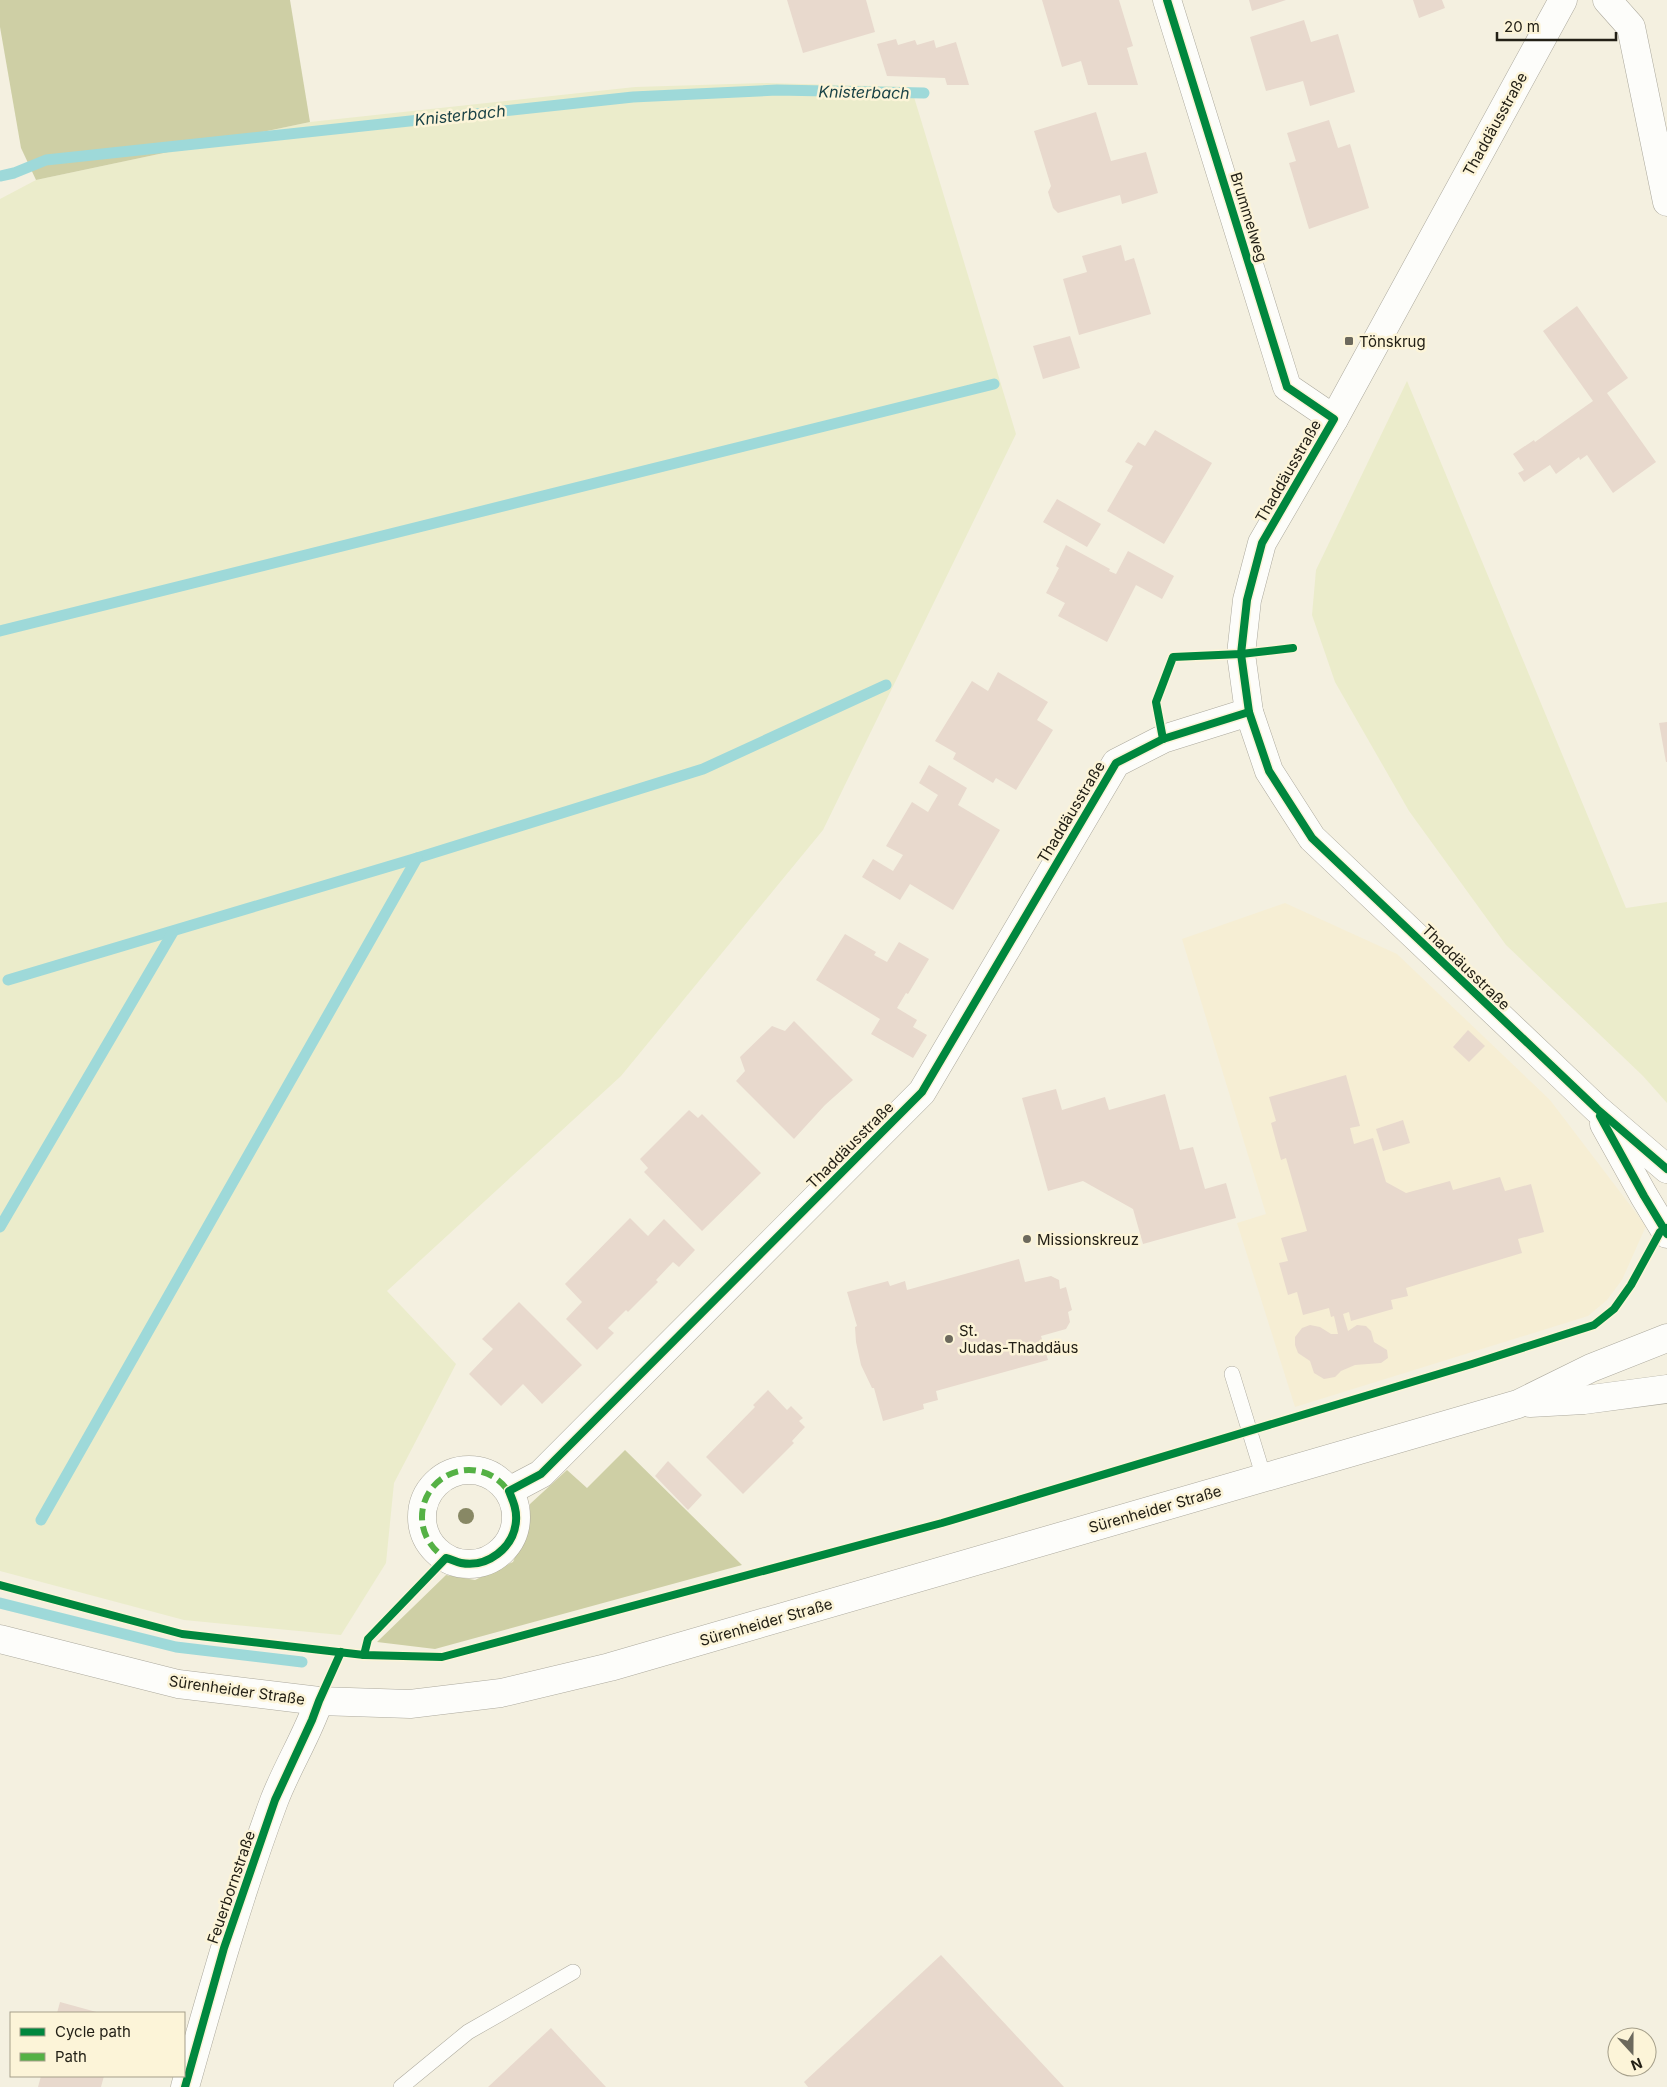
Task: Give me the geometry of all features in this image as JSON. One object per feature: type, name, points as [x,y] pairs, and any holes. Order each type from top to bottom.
[{"type":"street","name":"Brummelweg","points":[[1167,0],[1287,387],[1334,419]]},
{"type":"street","name":"Thaddäusstraße","points":[[1563,0],[1334,419],[1262,543],[1246,600],[1241,654],[1249,712],[1269,771],[1312,838],[1478,999],[1597,1109],[1667,1169]]},
{"type":"street","points":[[1607,0],[1631,27],[1667,202]]},
{"type":"street","name":"Thaddäusstraße","points":[[509,1491],[541,1474],[922,1092],[1116,763],[1163,739],[1249,712]]},
{"type":"street","name":"Thaddäusstraße","points":[[1597,1109],[1644,1196],[1667,1234]]},
{"type":"street","name":"Sürenheider Straße","points":[[0,1639],[178,1684],[318,1701],[410,1704],[500,1693],[610,1667],[1518,1404],[1591,1368],[1667,1338]]},
{"type":"street","name":"Sürenheider Straße","points":[[1518,1404],[1584,1400],[1667,1389]]},
{"type":"street","name":"Feuerbornstraße","points":[[185,2087],[224,1948],[275,1800],[312,1720],[318,1701]]},
{"type":"lane","points":[[1232,1374],[1264,1478]]},
{"type":"lane","points":[[401,2087],[468,2032],[573,1972]]},
{"type":"shaded area","points":[[1285,903],[1397,954],[1550,1100],[1646,1226],[1622,1280],[1607,1300],[1588,1316],[1295,1407],[1237,1223],[1266,1214],[1182,939]]},
{"type":"green space","points":[[0,0],[290,0],[310,122],[36,180],[21,148],[0,27]]},
{"type":"green space","points":[[767,83],[911,87],[1016,434],[823,830],[621,1076],[387,1291],[456,1364],[394,1483],[386,1563],[341,1635],[184,1620],[0,1571],[0,199],[36,180],[310,122],[635,87]]},
{"type":"green space","points":[[1407,381],[1626,908],[1667,902],[1667,1103],[1643,1076],[1506,945],[1409,811],[1335,682],[1312,615],[1316,570]]},
{"type":"green space","points":[[625,1450],[742,1565],[435,1649],[377,1642],[446,1575],[475,1580],[513,1562],[528,1525],[530,1504],[567,1470],[587,1488]]},
{"type":"building","points":[[787,0],[866,0],[875,32],[803,53]]},
{"type":"building","points":[[1042,0],[1119,0],[1133,46],[1127,48],[1138,85],[1088,85],[1081,61],[1062,67]]},
{"type":"building","points":[[1249,0],[1286,0],[1252,11]]},
{"type":"building","points":[[1413,0],[1442,0],[1445,8],[1419,18]]},
{"type":"building","points":[[1304,20],[1311,42],[1338,34],[1355,92],[1310,106],[1303,81],[1266,91],[1250,37]]},
{"type":"building","points":[[896,39],[898,45],[915,40],[917,45],[934,40],[936,48],[956,42],[969,85],[947,85],[945,78],[887,76],[877,44]]},
{"type":"building","points":[[1096,112],[1111,161],[1146,152],[1158,193],[1122,204],[1120,195],[1058,213],[1053,208],[1048,192],[1051,186],[1034,131]]},
{"type":"building","points":[[1329,120],[1338,148],[1350,144],[1369,208],[1309,229],[1289,163],[1296,161],[1287,133]]},
{"type":"building","points":[[1121,245],[1125,261],[1134,258],[1151,314],[1079,335],[1063,279],[1087,272],[1082,256]]},
{"type":"building","points":[[1577,306],[1628,378],[1607,393],[1656,462],[1613,493],[1587,455],[1580,460],[1579,457],[1556,474],[1550,465],[1524,482],[1518,473],[1524,470],[1513,454],[1534,440],[1535,442],[1593,401],[1543,331]]},
{"type":"building","points":[[1070,336],[1080,368],[1043,379],[1033,346]]},
{"type":"building","points":[[1155,430],[1212,463],[1164,544],[1107,511],[1133,466],[1125,462],[1138,442],[1145,446]]},
{"type":"building","points":[[1057,499],[1101,524],[1087,547],[1043,522]]},
{"type":"building","points":[[1066,545],[1116,574],[1128,551],[1174,576],[1162,599],[1136,585],[1107,642],[1058,616],[1065,603],[1046,593],[1059,568],[1056,566]]},
{"type":"building","points":[[998,672],[1048,702],[1037,720],[1053,730],[1016,790],[996,778],[993,783],[953,759],[956,753],[935,741],[972,681],[988,691]]},
{"type":"building","points":[[1667,722],[1667,762],[1666,762],[1659,723]]},
{"type":"building","points":[[929,765],[967,788],[958,805],[1000,830],[953,910],[910,884],[900,900],[862,877],[873,859],[893,871],[903,855],[886,846],[912,802],[928,812],[938,795],[919,783]]},
{"type":"building","points":[[845,934],[876,952],[874,955],[887,962],[899,942],[929,959],[908,994],[906,993],[897,1008],[917,1020],[913,1027],[927,1035],[913,1058],[871,1034],[880,1019],[816,980]]},
{"type":"building","points":[[794,1021],[853,1080],[825,1105],[794,1139],[736,1081],[745,1071],[740,1057],[772,1026],[785,1031]]},
{"type":"building","points":[[1468,1030],[1485,1046],[1469,1062],[1453,1047]]},
{"type":"building","points":[[1346,1075],[1360,1126],[1350,1128],[1354,1144],[1373,1138],[1386,1182],[1406,1193],[1450,1181],[1453,1190],[1500,1177],[1505,1191],[1531,1184],[1544,1232],[1518,1239],[1522,1253],[1406,1288],[1408,1296],[1391,1300],[1393,1309],[1351,1321],[1349,1312],[1343,1314],[1348,1331],[1357,1325],[1366,1326],[1371,1331],[1374,1342],[1387,1350],[1388,1358],[1381,1363],[1355,1365],[1341,1371],[1335,1377],[1324,1379],[1314,1373],[1310,1361],[1298,1353],[1295,1337],[1302,1328],[1310,1325],[1320,1327],[1331,1334],[1338,1334],[1334,1316],[1331,1317],[1329,1308],[1303,1315],[1297,1292],[1288,1295],[1279,1263],[1288,1261],[1281,1238],[1307,1231],[1286,1158],[1281,1160],[1271,1123],[1276,1121],[1269,1097]]},
{"type":"building","points":[[1056,1089],[1062,1110],[1105,1097],[1109,1110],[1165,1094],[1180,1150],[1193,1147],[1205,1189],[1226,1183],[1236,1218],[1143,1244],[1133,1209],[1083,1181],[1048,1191],[1022,1098]]},
{"type":"building","points":[[689,1110],[698,1118],[702,1114],[761,1173],[702,1231],[644,1172],[648,1168],[640,1159]]},
{"type":"building","points":[[1403,1120],[1410,1143],[1383,1151],[1376,1129]]},
{"type":"building","points":[[630,1218],[648,1236],[664,1219],[695,1250],[679,1267],[673,1262],[656,1280],[658,1282],[628,1312],[626,1310],[608,1328],[614,1333],[597,1350],[566,1319],[582,1302],[565,1284]]},
{"type":"building","name":"St. Judas-Thaddäus","points":[[1019,1259],[1025,1282],[1051,1276],[1059,1280],[1060,1289],[1066,1287],[1072,1310],[1068,1312],[1070,1322],[1066,1329],[1041,1336],[1048,1360],[936,1391],[938,1400],[923,1404],[924,1409],[883,1421],[874,1388],[872,1388],[861,1365],[856,1342],[855,1327],[857,1326],[847,1292],[888,1281],[890,1286],[905,1281],[907,1290]]},
{"type":"building","points":[[519,1302],[582,1365],[542,1404],[523,1384],[501,1406],[469,1374],[493,1349],[482,1339]]},
{"type":"building","points":[[768,1390],[787,1410],[791,1406],[803,1418],[799,1421],[805,1427],[792,1441],[794,1443],[743,1494],[706,1457],[755,1407],[753,1405]]},
{"type":"building","points":[[668,1461],[702,1495],[688,1510],[655,1476]]},
{"type":"building","points":[[941,1955],[1064,2087],[808,2087],[804,2082]]},
{"type":"building","points":[[60,2002],[96,2012],[57,2012]]},
{"type":"building","points":[[551,2028],[606,2087],[488,2087]]},
{"type":"building","points":[[41,2077],[104,2077],[101,2087],[38,2087]]},
{"type":"waterway","name":"Knisterbach","points":[[0,176],[14,173],[46,160],[633,97],[777,90],[924,93]]},
{"type":"waterway","points":[[0,631],[994,384]]},
{"type":"waterway","points":[[8,980],[417,858],[703,769],[886,685]]},
{"type":"waterway","points":[[41,1520],[417,858]]},
{"type":"waterway","points":[[0,1227],[173,932]]},
{"type":"waterway","points":[[0,1603],[176,1647],[302,1662]]},
{"type":"marked path","points":[[469,1470],[487,1474],[502,1484],[512,1499],[516,1517],[512,1535],[502,1550],[487,1560],[469,1564],[451,1560],[436,1550],[426,1535],[422,1517],[426,1499],[436,1484],[451,1474],[469,1470]]},
{"type":"cycle path","points":[[1167,0],[1287,387],[1334,419],[1262,543],[1247,600],[1241,654],[1249,712],[1269,771],[1312,838],[1597,1109],[1667,1169]]},
{"type":"cycle path","points":[[1163,739],[1156,702],[1173,657],[1241,654],[1293,648]]},
{"type":"cycle path","points":[[364,1655],[368,1639],[446,1558],[471,1564],[489,1559],[505,1547],[514,1531],[516,1521],[515,1509],[509,1491],[541,1474],[922,1092],[1116,763],[1163,739],[1249,712]]},
{"type":"cycle path","points":[[1600,1116],[1667,1234]]},
{"type":"cycle path","points":[[0,1585],[182,1634],[364,1655],[442,1657],[942,1523],[1472,1364],[1594,1325],[1614,1309],[1631,1285],[1660,1232],[1667,1228]]},
{"type":"cycle path","points":[[185,2087],[224,1948],[275,1800],[341,1652]]},
{"type":"place","name":"Tönskrug","points":[[1349,341]]},
{"type":"place","name":"Missionskreuz","points":[[1027,1239]]},
{"type":"place","name":"St. Judas-Thaddäus","points":[[949,1339]]}]
